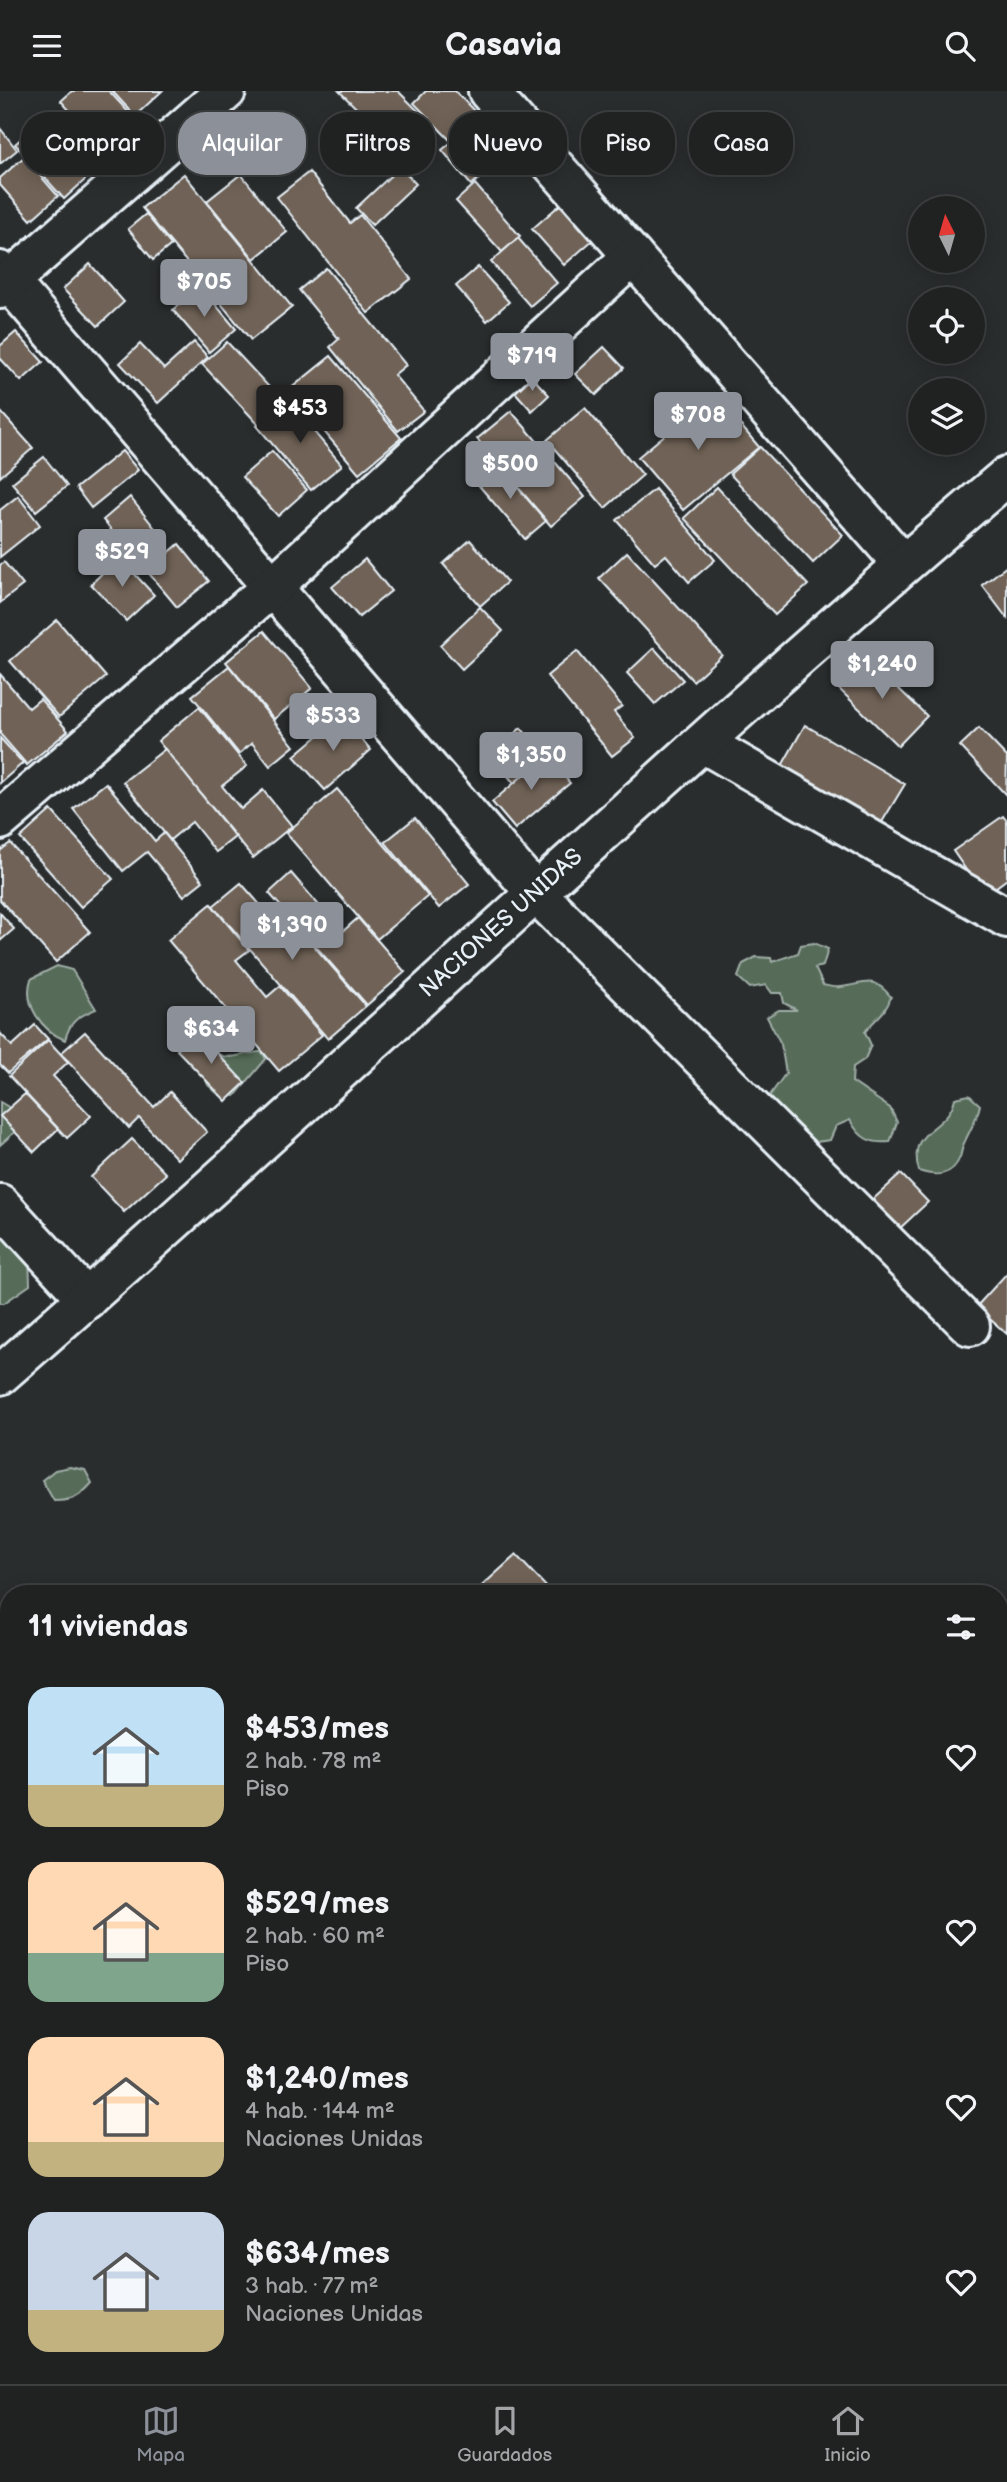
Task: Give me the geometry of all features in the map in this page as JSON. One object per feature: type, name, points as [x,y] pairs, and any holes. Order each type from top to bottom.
[{"type":"street","points":[[226,91],[3,281],[535,892],[970,1326]]},
{"type":"street","points":[[488,91],[903,564]]},
{"type":"street","points":[[0,820],[272,587],[633,256]]},
{"type":"street","name":"NACIONES UNIDAS","points":[[0,1375],[535,892],[903,564],[1007,476]]},
{"type":"street","points":[[703,743],[1007,918]]},
{"type":"street","points":[[0,1204],[87,1299]]},
{"type":"green space","points":[[814,943],[828,949],[823,966],[815,968],[823,985],[838,987],[868,982],[879,985],[891,997],[883,1012],[865,1032],[871,1045],[865,1059],[853,1067],[852,1082],[890,1108],[897,1122],[890,1142],[866,1139],[850,1120],[836,1126],[830,1140],[816,1142],[803,1152],[768,1098],[786,1073],[781,1044],[767,1017],[779,1010],[797,1010],[784,1003],[782,993],[772,993],[766,985],[750,988],[738,977],[743,964],[756,957],[771,958],[772,962],[798,953],[801,945]]},
{"type":"green space","points":[[57,966],[72,970],[96,1009],[76,1020],[69,1028],[65,1040],[56,1036],[42,1023],[30,998],[31,979]]},
{"type":"green space","points":[[184,1032],[199,1036],[222,1056],[262,1052],[266,1059],[235,1096],[219,1095],[208,1085],[202,1070],[189,1059],[181,1046]]},
{"type":"green space","points":[[969,1095],[980,1105],[957,1163],[943,1173],[919,1171],[918,1146],[923,1137],[945,1118],[955,1098]]},
{"type":"green space","points":[[0,1102],[22,1115],[17,1130],[0,1145]]},
{"type":"green space","points":[[8,1232],[29,1255],[30,1285],[0,1303],[0,1234]]},
{"type":"green space","points":[[70,1467],[85,1470],[92,1483],[75,1497],[54,1501],[42,1480],[55,1470]]},
{"type":"building","points":[[72,91],[109,91],[128,112],[71,112],[61,101]]},
{"type":"building","points":[[112,91],[162,91],[139,112],[131,112]]},
{"type":"building","points":[[339,91],[398,91],[419,112],[360,112]]},
{"type":"building","points":[[426,91],[455,91],[475,112],[449,112],[449,139],[435,125],[435,112],[423,112],[414,103]]},
{"type":"building","points":[[0,128],[17,150],[0,164]]},
{"type":"building","points":[[21,139],[21,151],[15,144]]},
{"type":"building","points":[[449,144],[449,158],[442,150]]},
{"type":"building","points":[[21,160],[21,175],[40,175],[58,196],[31,220],[0,185],[0,178]]},
{"type":"building","points":[[309,172],[350,223],[360,215],[411,279],[368,313],[277,197]]},
{"type":"building","points":[[43,175],[90,175],[64,199]]},
{"type":"building","points":[[185,175],[292,307],[251,340],[142,208]]},
{"type":"building","points":[[242,175],[287,232],[254,259],[207,201]]},
{"type":"building","points":[[391,175],[408,175],[416,184],[372,225],[356,208]]},
{"type":"building","points":[[463,175],[483,175],[471,185]]},
{"type":"building","points":[[475,184],[520,236],[502,252],[456,201]]},
{"type":"building","points":[[562,203],[594,239],[564,265],[532,229]]},
{"type":"building","points":[[146,214],[171,245],[153,260],[128,229]]},
{"type":"building","points":[[518,238],[557,283],[530,306],[491,262]]},
{"type":"building","points":[[90,264],[124,302],[98,326],[63,289]]},
{"type":"building","points":[[478,267],[509,302],[487,321],[456,286]]},
{"type":"building","points":[[326,268],[406,365],[394,375],[424,411],[398,431],[330,347],[339,339],[299,290]]},
{"type":"building","points":[[200,286],[236,329],[209,352],[173,310]]},
{"type":"building","points":[[16,332],[43,362],[21,381],[0,358],[0,346]]},
{"type":"building","points":[[194,342],[208,357],[158,403],[120,363],[140,344],[164,369]]},
{"type":"building","points":[[227,342],[282,401],[258,424],[202,364]]},
{"type":"building","points":[[604,347],[624,368],[596,395],[575,374]]},
{"type":"building","points":[[331,356],[401,438],[359,473],[289,390]]},
{"type":"building","points":[[531,376],[549,395],[532,411],[514,391]]},
{"type":"building","points":[[714,394],[759,447],[683,510],[638,457]]},
{"type":"building","points":[[288,401],[342,465],[311,490],[257,426]]},
{"type":"building","points":[[585,408],[643,475],[605,508],[547,440]]},
{"type":"building","points":[[0,411],[33,448],[0,477]]},
{"type":"building","points":[[511,411],[585,497],[551,526],[477,439]]},
{"type":"building","points":[[760,447],[843,535],[813,563],[730,474]]},
{"type":"building","points":[[122,451],[138,470],[91,508],[76,488]]},
{"type":"building","points":[[272,451],[307,490],[278,516],[242,477]]},
{"type":"building","points":[[44,457],[67,486],[36,511],[12,483]]},
{"type":"building","points":[[496,462],[546,521],[525,539],[475,481]]},
{"type":"building","points":[[717,487],[808,585],[775,615],[684,518]]},
{"type":"building","points":[[655,489],[715,560],[689,582],[666,555],[655,564],[617,520]]},
{"type":"building","points":[[18,496],[40,525],[0,557],[0,510]]},
{"type":"building","points":[[130,497],[158,532],[131,554],[103,520]]},
{"type":"building","points":[[470,540],[507,582],[480,606],[443,564]]},
{"type":"building","points":[[179,544],[209,581],[177,607],[147,571]]},
{"type":"building","points":[[627,552],[722,655],[693,681],[599,578]]},
{"type":"building","points":[[119,557],[154,595],[126,621],[91,584]]},
{"type":"building","points":[[365,559],[391,591],[359,617],[332,587]]},
{"type":"building","points":[[4,562],[23,585],[0,603],[0,565]]},
{"type":"building","points":[[1007,566],[1007,618],[982,585]]},
{"type":"building","points":[[480,607],[503,631],[462,669],[440,645]]},
{"type":"building","points":[[57,620],[106,677],[59,717],[10,661]]},
{"type":"building","points":[[264,631],[312,688],[274,719],[226,662]]},
{"type":"building","points":[[654,648],[683,680],[655,704],[627,673]]},
{"type":"building","points":[[577,651],[622,706],[614,712],[635,738],[612,756],[547,676]]},
{"type":"building","points":[[866,657],[927,716],[898,746],[837,687]]},
{"type":"building","points":[[229,666],[294,746],[270,766],[252,743],[239,754],[192,696]]},
{"type":"building","points":[[0,674],[29,708],[40,699],[68,731],[27,765],[0,734]]},
{"type":"building","points":[[199,707],[247,766],[222,786],[241,809],[263,790],[292,826],[253,858],[158,741]]},
{"type":"building","points":[[341,716],[371,750],[325,790],[294,756]]},
{"type":"building","points":[[805,725],[905,784],[873,837],[784,785],[783,764]]},
{"type":"building","points":[[521,728],[545,756],[514,783],[489,754]]},
{"type":"building","points":[[979,728],[1007,757],[1006,795],[960,746]]},
{"type":"building","points":[[0,738],[23,763],[0,783]]},
{"type":"building","points":[[165,749],[235,837],[216,852],[192,822],[170,840],[123,782]]},
{"type":"building","points":[[547,755],[570,783],[515,829],[492,802]]},
{"type":"building","points":[[106,783],[155,841],[164,833],[203,881],[184,896],[147,852],[123,871],[73,809]]},
{"type":"building","points":[[337,789],[428,896],[377,939],[286,833]]},
{"type":"building","points":[[51,810],[113,879],[81,907],[20,838]]},
{"type":"building","points":[[1003,816],[1007,821],[1007,879],[984,896],[953,851]]},
{"type":"building","points":[[415,818],[469,884],[439,908],[385,842]]},
{"type":"building","points":[[10,843],[90,932],[56,962],[0,900],[0,851]]},
{"type":"building","points":[[291,873],[342,932],[358,918],[405,972],[367,1005],[269,893]]},
{"type":"building","points":[[241,883],[285,933],[295,924],[366,1006],[328,1039],[213,906]]},
{"type":"building","points":[[211,904],[249,950],[236,960],[267,997],[280,986],[322,1035],[279,1071],[168,940]]},
{"type":"building","points":[[0,913],[14,929],[0,941]]},
{"type":"building","points":[[35,1025],[48,1039],[8,1073],[0,1065],[0,1033],[12,1046]]},
{"type":"building","points":[[85,1032],[154,1107],[170,1092],[207,1132],[177,1159],[139,1118],[129,1128],[61,1053]]},
{"type":"building","points":[[197,1032],[245,1083],[226,1101],[177,1050]]},
{"type":"building","points":[[48,1040],[68,1062],[53,1076],[91,1116],[67,1138],[9,1076]]},
{"type":"building","points":[[25,1094],[58,1129],[34,1152],[0,1116]]},
{"type":"building","points":[[132,1139],[166,1174],[124,1212],[91,1177]]},
{"type":"building","points":[[901,1174],[928,1202],[897,1231],[870,1202]]},
{"type":"building","points":[[1007,1273],[1007,1334],[976,1307]]},
{"type":"building","points":[[516,1555],[544,1585],[483,1585]]}]
